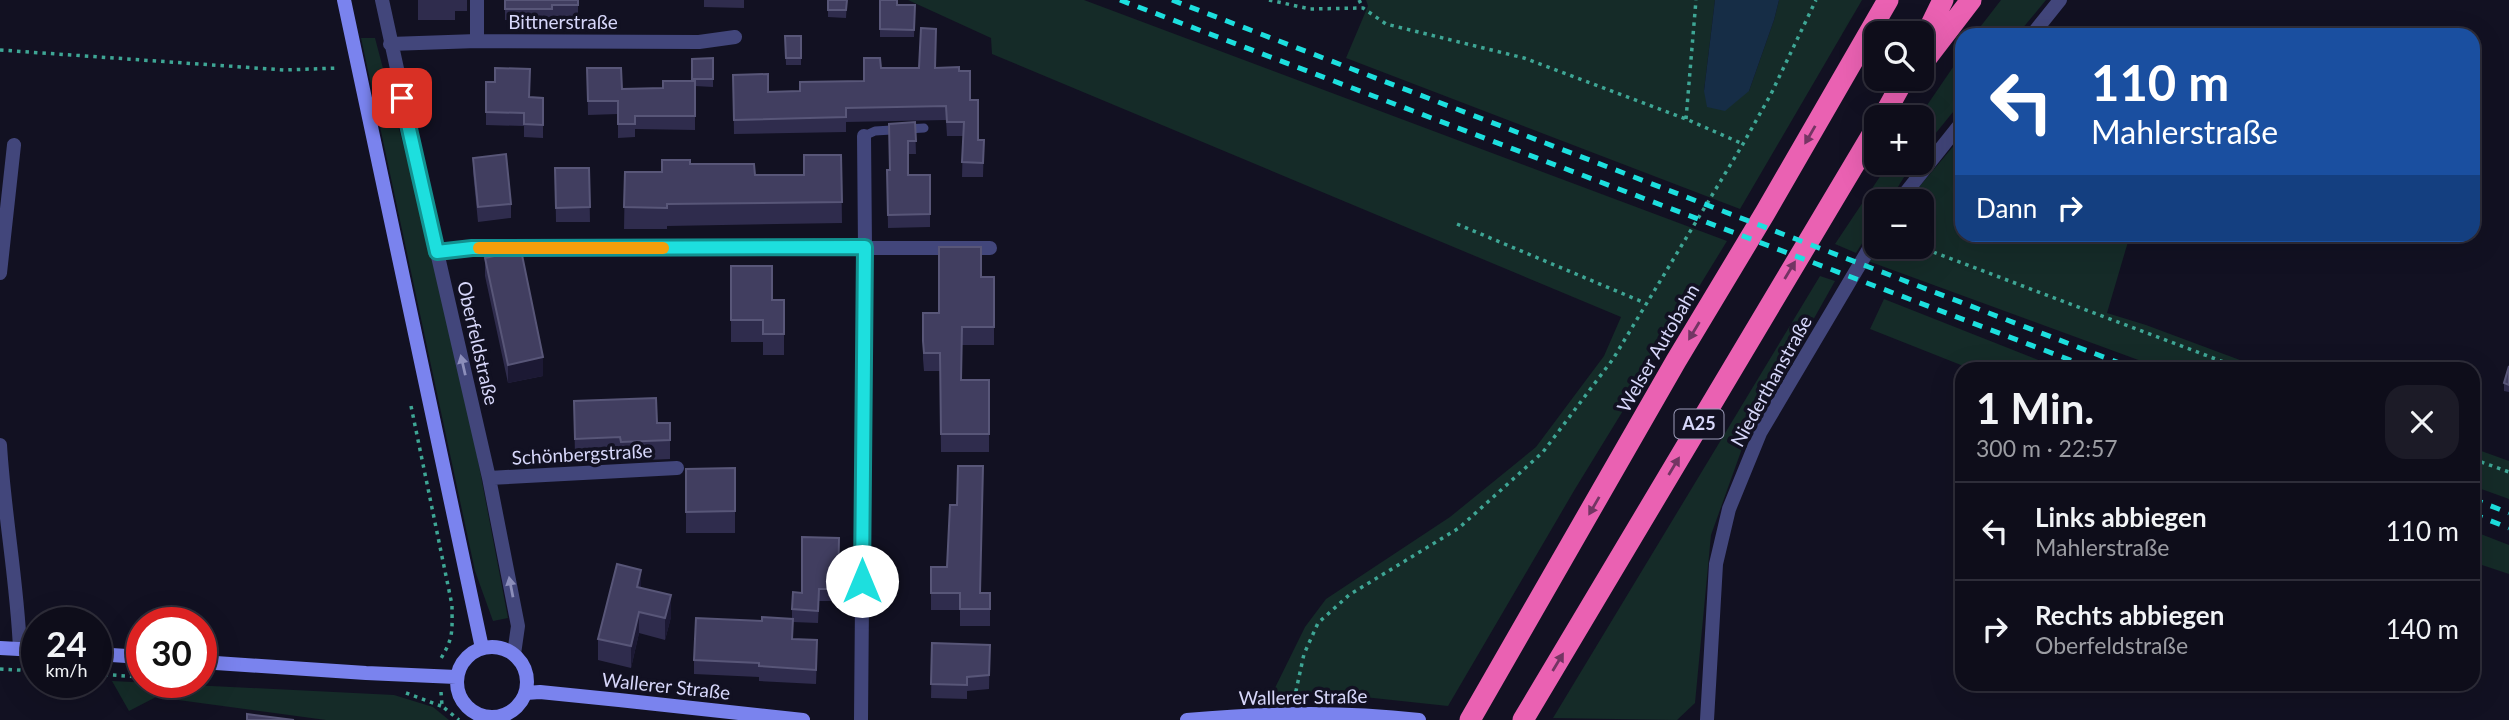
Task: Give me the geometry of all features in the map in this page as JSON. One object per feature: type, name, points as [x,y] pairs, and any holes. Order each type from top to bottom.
[{"type":"highway","name":"Welser Autobahn","points":[[1470,720],[1888,0]]},
{"type":"highway","points":[[1933,21],[1943,0]]},
{"type":"highway","points":[[1934,48],[1971,0]]},
{"type":"highway","name":"A25","points":[[1523,720],[1864,148]]},
{"type":"main road","points":[[344,0],[482,648]]},
{"type":"main road","points":[[498,647],[514,654],[523,665],[527,679],[526,693],[520,704],[501,718],[483,717],[468,709],[458,694],[456,677],[461,664],[470,654],[482,648],[498,647]]},
{"type":"main road","points":[[0,648],[20,649]]},
{"type":"main road","points":[[217,663],[456,677]]},
{"type":"main road","name":"Wallerer Straße","points":[[526,693],[593,697],[803,720]]},
{"type":"main road","name":"Wallerer Straße","points":[[1187,720],[1362,714],[1419,720]]},
{"type":"street","name":"Oberfeldstraße","points":[[382,0],[489,478],[518,626],[514,654]]},
{"type":"street","points":[[477,0],[477,41]]},
{"type":"street","points":[[2038,28],[2060,0]]},
{"type":"street","name":"Bittnerstraße","points":[[390,44],[477,41],[699,42],[735,37]]},
{"type":"street","points":[[1909,189],[1955,131]]},
{"type":"street","points":[[861,720],[864,136]]},
{"type":"street","points":[[0,273],[14,145]]},
{"type":"street","points":[[437,252],[472,248],[990,248]]},
{"type":"street","name":"Niederthanstraße","points":[[1707,720],[1716,564],[1729,509],[1760,433],[1864,257]]},
{"type":"street","points":[[0,445],[3,496],[19,615],[20,649]]},
{"type":"street","name":"Schönbergstraße","points":[[489,478],[677,468]]},
{"type":"lane","points":[[864,136],[875,131],[925,128]]},
{"type":"path","points":[[1269,0],[1310,9],[1363,8]]},
{"type":"path","points":[[1359,0],[1363,8],[1386,24],[1524,58],[1686,119],[1743,144]]},
{"type":"path","points":[[1686,119],[1696,0]]},
{"type":"path","points":[[1291,717],[1304,654],[1318,623],[1349,595],[1459,528],[1543,452],[1613,359],[1743,144],[1817,0]]},
{"type":"path","points":[[0,50],[284,70],[339,68]]},
{"type":"path","points":[[1457,224],[1646,303]]},
{"type":"path","points":[[1934,252],[2223,362]]},
{"type":"path","points":[[410,402],[452,605],[452,635],[440,660],[442,706],[459,720]]},
{"type":"path","points":[[2480,462],[2509,472]]},
{"type":"path","points":[[0,669],[21,670]]},
{"type":"green space","points":[[908,0],[1084,0],[1727,241],[1575,489],[1448,706],[1364,697],[1271,696],[1305,627],[1326,599],[1450,517],[1536,447],[1604,356],[1621,317],[992,54],[991,38]]},
{"type":"green space","points":[[1366,0],[1715,0],[1704,91],[1749,91],[1779,0],[1862,0],[1740,209],[1346,58],[1368,6]]},
{"type":"green space","points":[[2001,0],[2046,0],[2023,28],[1979,28]]},
{"type":"green space","points":[[361,38],[375,38],[456,345],[508,618],[493,621],[475,571]]},
{"type":"green space","points":[[1955,64],[1955,110],[1934,135],[1934,105],[1927,105]]},
{"type":"green space","points":[[1955,144],[1955,242],[2128,242],[2107,313],[2245,362],[2144,362],[1868,261],[1934,259],[1934,189],[1917,189],[1929,175],[1934,175],[1934,169]]},
{"type":"green space","points":[[1881,175],[1905,175],[1897,189],[1872,189]]},
{"type":"green space","points":[[1864,200],[1864,240],[1856,253],[1835,244]]},
{"type":"green space","points":[[1820,276],[1835,281],[1744,443],[1711,535],[1695,703],[1677,720],[1553,718]]},
{"type":"green space","points":[[1884,299],[2043,362],[1955,363],[1870,329]]},
{"type":"green space","points":[[2480,451],[2509,461],[2509,499],[2480,489]]},
{"type":"green space","points":[[2480,534],[2509,545],[2509,574],[2480,564]]},
{"type":"green space","points":[[112,681],[126,682],[126,698],[154,698],[129,711]]},
{"type":"green space","points":[[217,686],[394,695],[433,707],[449,720],[326,720],[163,698],[217,698]]},
{"type":"water","points":[[1715,0],[1779,0],[1749,91],[1725,111],[1707,107],[1704,91]]},
{"type":"building","points":[[505,0],[578,0],[578,5],[552,5],[552,9],[505,9]]},
{"type":"building","points":[[828,0],[847,0],[846,10],[828,10]]},
{"type":"building","points":[[880,0],[897,0],[897,5],[915,5],[914,30],[880,29]]},
{"type":"building","points":[[921,28],[936,29],[935,68],[959,67],[959,71],[970,71],[970,100],[978,100],[978,140],[984,140],[983,163],[962,162],[964,122],[947,122],[946,106],[846,108],[846,117],[734,120],[733,75],[768,74],[768,92],[800,91],[800,82],[864,81],[864,58],[880,58],[881,68],[919,68]]},
{"type":"building","points":[[785,36],[801,36],[801,58],[786,58]]},
{"type":"building","points":[[713,58],[713,79],[692,79],[692,59]]},
{"type":"building","points":[[495,68],[530,69],[529,97],[543,98],[543,125],[524,124],[524,113],[486,112],[486,82],[495,82]]},
{"type":"building","points":[[587,68],[621,68],[622,89],[663,88],[663,81],[695,81],[695,116],[635,116],[635,124],[618,124],[618,101],[588,101]]},
{"type":"building","points":[[915,122],[916,141],[908,141],[908,175],[930,175],[930,214],[888,215],[889,124]]},
{"type":"building","points":[[506,154],[511,204],[478,207],[473,158]]},
{"type":"building","points":[[804,155],[841,155],[842,202],[624,207],[625,172],[662,172],[662,160],[690,160],[690,164],[754,164],[755,175],[804,175]]},
{"type":"building","points":[[555,168],[589,168],[590,207],[556,208]]},
{"type":"building","points":[[939,247],[981,247],[981,277],[994,277],[994,327],[962,327],[961,380],[989,380],[989,434],[941,434],[940,353],[924,353],[923,341],[923,313],[939,313]]},
{"type":"building","points":[[521,250],[543,357],[508,365],[485,258]]},
{"type":"building","points":[[731,266],[772,266],[772,300],[784,300],[784,334],[763,334],[763,320],[731,320]]},
{"type":"building","points":[[2509,366],[2509,385],[2504,383]]},
{"type":"building","points":[[656,398],[657,423],[670,423],[670,440],[621,442],[620,437],[575,439],[574,401]]},
{"type":"building","points":[[958,466],[983,466],[980,593],[990,593],[990,609],[960,609],[960,593],[931,593],[931,567],[947,567],[950,505],[957,505]]},
{"type":"building","points":[[735,468],[735,511],[686,512],[686,469]]},
{"type":"building","points":[[802,537],[839,538],[838,589],[819,589],[818,611],[792,609],[793,592],[802,593]]},
{"type":"building","points":[[617,564],[641,570],[637,587],[671,595],[665,618],[639,612],[631,646],[598,639]]},
{"type":"building","points":[[762,617],[793,619],[792,639],[817,640],[816,670],[759,666],[759,663],[694,660],[696,618],[762,621]]},
{"type":"building","points":[[932,643],[990,645],[989,675],[967,677],[967,685],[931,684]]},
{"type":"building","points":[[247,714],[294,720],[247,720]]},
{"type":"railway","points":[[1120,0],[2076,362]]},
{"type":"railway","points":[[1172,0],[2117,362]]},
{"type":"railway","points":[[2480,502],[2509,513]]},
{"type":"railway","points":[[2480,517],[2509,528]]},
{"type":"slow traffic","points":[[479,248],[663,248]]},
{"type":"route","points":[[402,98],[437,252],[472,248],[865,247],[862,581]]}]
